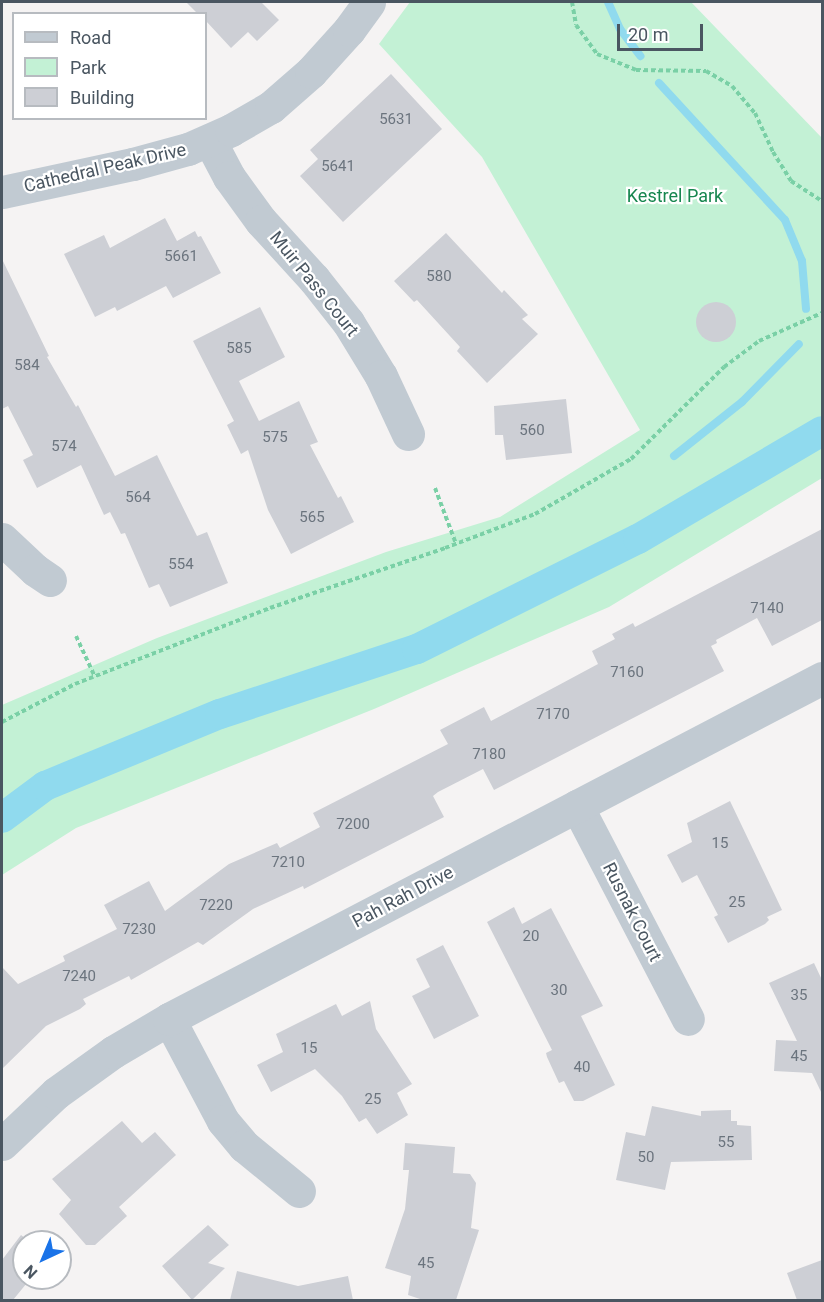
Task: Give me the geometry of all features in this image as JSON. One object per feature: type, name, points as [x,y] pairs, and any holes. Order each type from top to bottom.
[{"type":"street","name":"Cathedral Peak Drive","points":[[2,192],[133,164],[210,141],[271,106],[311,72],[349,30],[369,2]]},
{"type":"street","name":"Muir Pass Court","points":[[210,141],[229,177],[261,221],[314,279],[348,322],[381,376],[408,434]]},
{"type":"street","points":[[2,538],[35,570],[50,580]]},
{"type":"street","name":"Pah Rah Drive","points":[[2,1144],[56,1093],[113,1052],[169,1019],[822,678]]},
{"type":"street","name":"Rusnak Court","points":[[577,806],[688,1019]]},
{"type":"street","points":[[169,1019],[223,1121],[244,1146],[299,1191]]},
{"type":"path","points":[[572,2],[576,25],[597,54],[636,69],[706,71],[732,86],[755,113],[772,152],[791,181],[822,201]]},
{"type":"path","points":[[2,722],[95,677],[270,608],[536,514],[631,459],[724,367],[759,341],[822,313]]},
{"type":"path","points":[[435,488],[456,544]]},
{"type":"path","points":[[76,636],[95,677]]},
{"type":"green space","name":"Kestrel Park","points":[[410,2],[691,2],[822,138],[822,478],[609,607],[374,709],[76,828],[2,875],[2,705],[157,638],[386,552],[500,517],[640,430],[482,157],[379,44]]},
{"type":"building","points":[[186,2],[261,2],[279,20],[257,41],[248,32],[231,48],[207,22],[207,12],[196,12]]},
{"type":"building","points":[[391,74],[442,129],[343,222],[300,176],[318,159],[310,150]]},
{"type":"building","points":[[165,218],[177,241],[195,231],[198,237],[201,236],[221,273],[173,298],[166,286],[117,311],[115,307],[95,317],[64,254],[104,235],[110,248]]},
{"type":"building","points":[[446,233],[502,293],[504,290],[528,315],[522,319],[538,334],[487,383],[457,351],[460,347],[417,300],[414,302],[394,281]]},
{"type":"building","points":[[2,259],[49,356],[47,357],[76,407],[78,405],[115,476],[157,455],[197,536],[207,532],[228,583],[170,607],[159,584],[149,588],[125,533],[121,534],[110,512],[104,515],[81,465],[37,488],[23,460],[33,455],[8,406],[2,409]]},
{"type":"building","points":[[716,302],[724,303],[730,308],[735,314],[735,330],[730,336],[724,341],[716,342],[708,341],[702,336],[697,330],[696,322],[697,314],[702,308],[708,303]]},
{"type":"building","points":[[260,307],[285,357],[239,381],[259,421],[299,401],[318,442],[310,445],[338,498],[341,496],[354,522],[291,554],[268,510],[248,450],[241,454],[227,425],[234,421],[193,341]]},
{"type":"building","points":[[566,399],[572,453],[506,460],[503,435],[495,435],[494,406]]},
{"type":"building","points":[[822,529],[822,620],[772,646],[757,618],[716,640],[717,643],[711,646],[724,671],[494,790],[483,769],[438,792],[433,796],[444,817],[304,889],[303,886],[253,909],[203,945],[198,942],[131,980],[129,976],[83,999],[86,1004],[46,1026],[2,1069],[2,967],[18,984],[65,961],[63,956],[117,929],[104,905],[149,881],[165,911],[229,864],[277,843],[280,848],[320,827],[313,813],[448,744],[440,730],[484,707],[491,721],[598,664],[592,651],[615,639],[612,634],[633,623],[635,627]]},
{"type":"building","points":[[730,801],[782,910],[767,917],[769,920],[765,924],[728,943],[714,917],[718,915],[697,875],[682,883],[667,855],[692,842],[687,823]]},
{"type":"building","points":[[514,907],[522,924],[551,908],[603,1006],[581,1016],[615,1085],[583,1101],[574,1101],[564,1081],[559,1083],[546,1053],[552,1050],[487,922]]},
{"type":"building","points":[[443,945],[479,1016],[434,1039],[412,996],[430,987],[416,959]]},
{"type":"building","points":[[814,963],[822,980],[822,1094],[812,1073],[774,1071],[776,1040],[797,1041],[769,983]]},
{"type":"building","points":[[370,1001],[376,1029],[412,1084],[397,1093],[408,1115],[377,1134],[366,1118],[359,1122],[342,1096],[315,1069],[271,1092],[257,1065],[283,1052],[276,1034],[336,1004],[342,1016]]},
{"type":"building","points":[[652,1106],[701,1116],[701,1111],[731,1110],[731,1121],[737,1121],[737,1125],[751,1126],[752,1160],[671,1162],[665,1190],[616,1180],[626,1132],[645,1136]]},
{"type":"building","points":[[122,1121],[142,1143],[155,1132],[176,1155],[119,1207],[127,1216],[95,1245],[86,1245],[59,1214],[71,1200],[52,1179]]},
{"type":"building","points":[[405,1143],[455,1147],[453,1173],[470,1174],[476,1183],[471,1228],[479,1230],[456,1300],[423,1300],[408,1295],[411,1276],[385,1268],[405,1209],[409,1170],[403,1170]]},
{"type":"building","points":[[208,1225],[229,1245],[208,1263],[225,1268],[192,1300],[162,1266]]},
{"type":"building","points":[[12,1247],[12,1290],[21,1290],[13,1300],[2,1300],[2,1260]]},
{"type":"building","points":[[822,1260],[822,1300],[797,1300],[787,1273]]},
{"type":"building","points":[[237,1271],[298,1286],[348,1276],[353,1300],[230,1300]]},
{"type":"waterway","points":[[608,2],[620,29],[640,56]]},
{"type":"waterway","points":[[659,83],[785,220],[802,261],[806,309]]},
{"type":"waterway","points":[[674,456],[742,402],[799,344]]},
{"type":"waterway","points":[[2,818],[45,786],[220,714],[417,649],[638,539],[822,431]]}]
